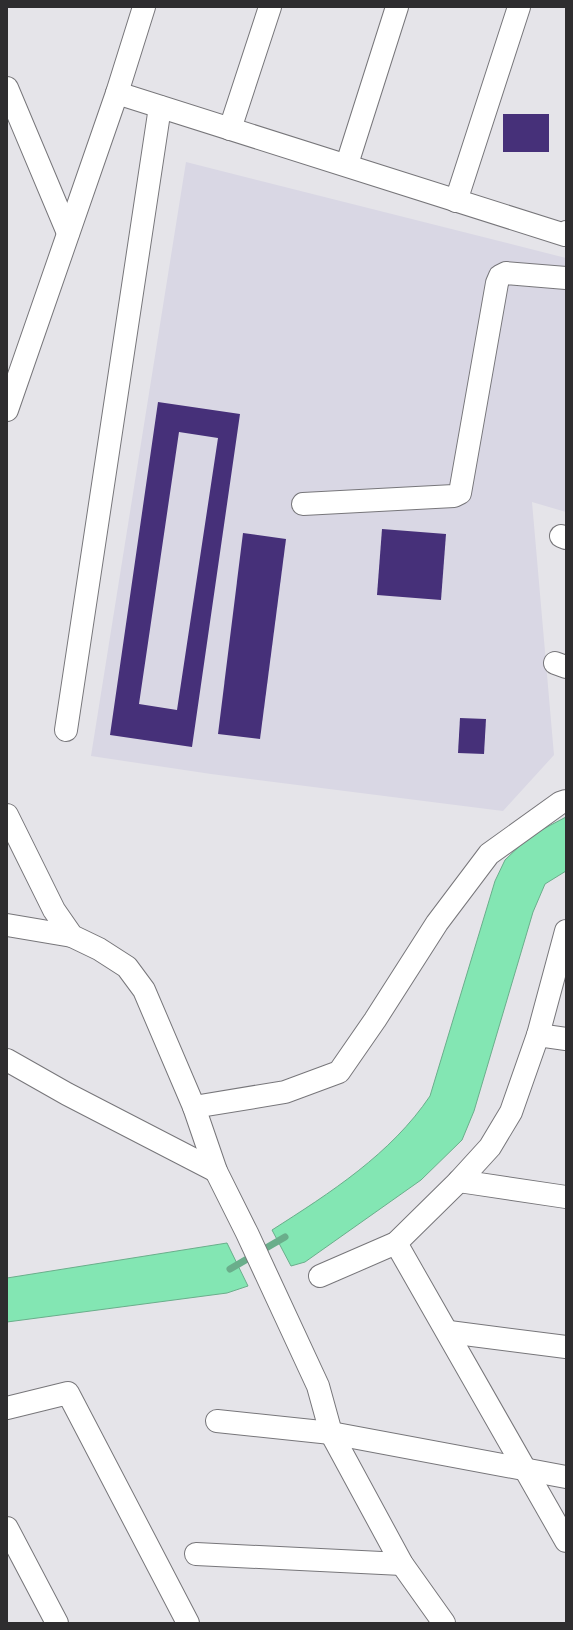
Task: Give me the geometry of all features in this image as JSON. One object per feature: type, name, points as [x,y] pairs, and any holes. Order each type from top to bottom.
[{"type":"street","points":[[7,410],[117,93],[144,7]]},
{"type":"street","points":[[230,129],[270,7]]},
{"type":"street","points":[[347,164],[397,7]]},
{"type":"street","points":[[456,201],[519,7]]},
{"type":"street","points":[[7,88],[68,233]]},
{"type":"street","points":[[117,93],[347,164],[456,201],[565,235],[566,232]]},
{"type":"street","points":[[66,730],[160,107]]},
{"type":"street","points":[[303,504],[454,496],[460,493],[497,283],[500,276],[506,273],[566,278]]},
{"type":"street","points":[[194,1108],[285,1092],[339,1072],[375,1020],[437,923],[489,854],[560,803],[566,801]]},
{"type":"street","points":[[7,815],[54,910],[72,936]]},
{"type":"street","points":[[7,925],[72,936],[99,949],[127,967],[144,990],[194,1108],[216,1171],[247,1233],[318,1386],[330,1433],[402,1564],[444,1623]]},
{"type":"street","points":[[320,1276],[396,1243],[459,1181],[490,1147],[511,1112],[538,1035],[566,931]]},
{"type":"street","points":[[538,1035],[566,1039]]},
{"type":"street","points":[[7,1060],[67,1094],[216,1171]]},
{"type":"street","points":[[459,1181],[566,1197]]},
{"type":"street","points":[[396,1243],[449,1332],[566,1541]]},
{"type":"street","points":[[449,1332],[566,1347]]},
{"type":"street","points":[[7,1408],[68,1394],[188,1623]]},
{"type":"street","points":[[217,1421],[330,1433],[566,1478]]},
{"type":"street","points":[[7,1528],[57,1623]]},
{"type":"street","points":[[196,1554],[402,1564]]},
{"type":"shaded area","points":[[186,162],[566,258],[566,512],[532,502],[554,755],[503,811],[211,774],[91,756]]},
{"type":"shaded area","points":[[566,817],[566,871],[545,884],[533,912],[474,1111],[462,1140],[421,1180],[305,1262],[291,1266],[272,1230],[316,1202],[358,1171],[397,1136],[430,1096],[495,881],[505,860],[530,836]]},
{"type":"shaded area","points":[[227,1243],[248,1286],[227,1293],[7,1322],[7,1278]]},
{"type":"building","points":[[503,114],[549,114],[549,152],[503,152]]},
{"type":"building","points":[[158,402],[240,414],[192,747],[110,735]],"holes":[[[179,432],[218,438],[177,710],[139,704]]]},
{"type":"building","points":[[382,529],[446,534],[441,600],[377,595]]},
{"type":"building","points":[[243,533],[286,539],[260,739],[218,734]]},
{"type":"building","points":[[460,718],[486,719],[484,754],[458,753]]},
{"type":"waterway","points":[[230,1269],[285,1237]]}]
